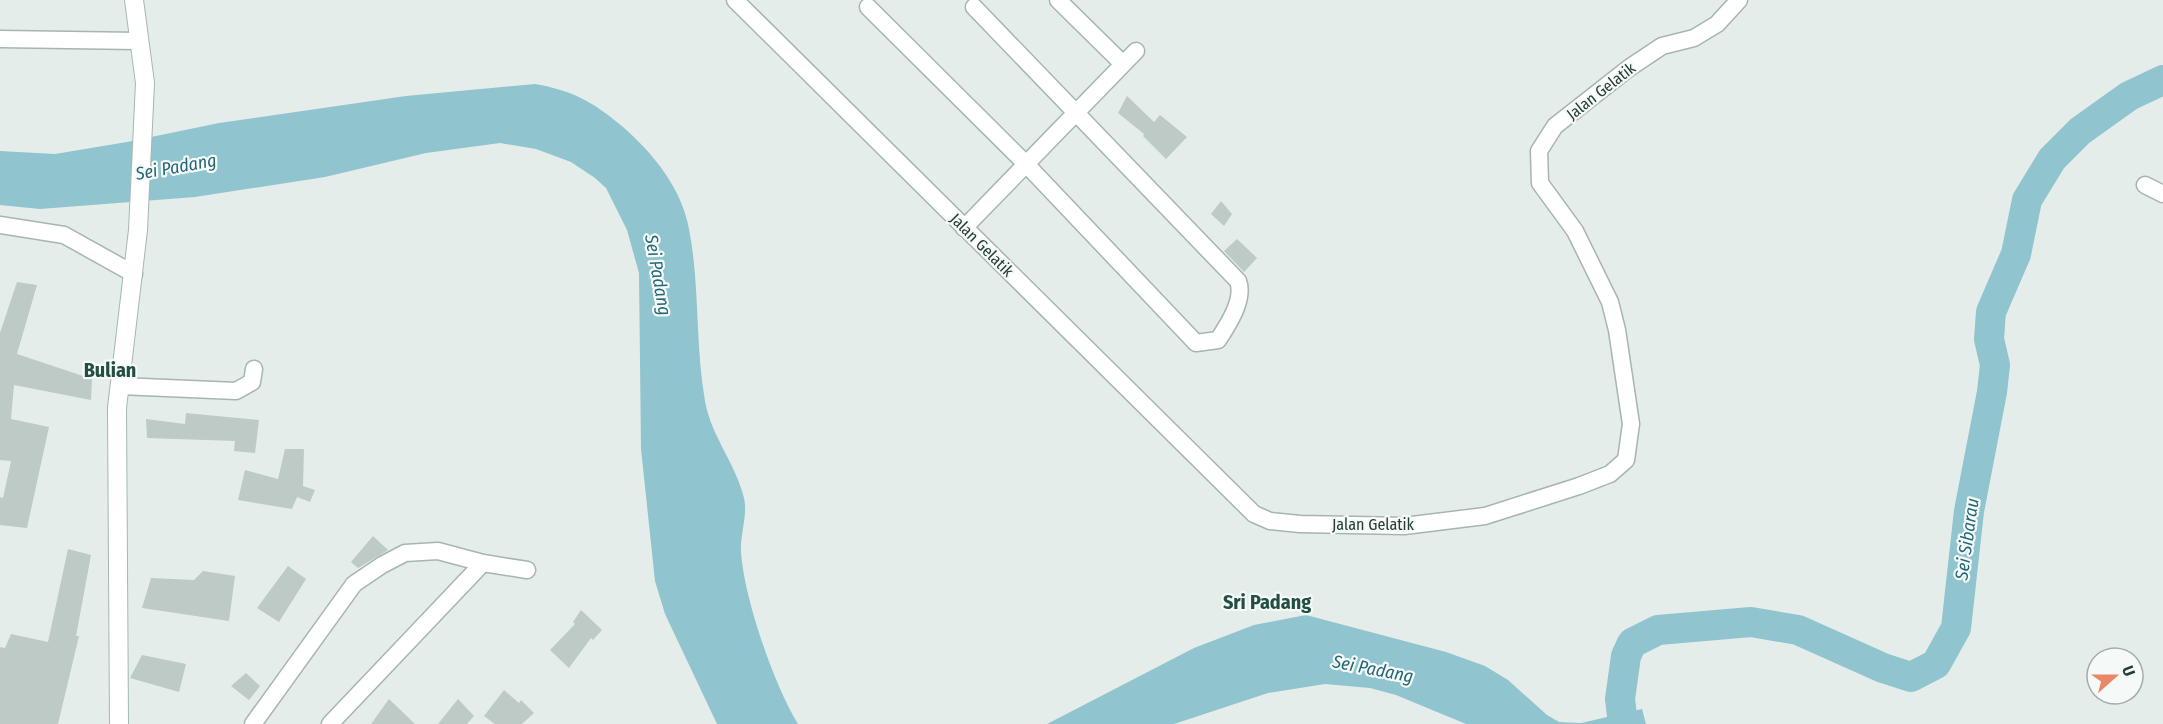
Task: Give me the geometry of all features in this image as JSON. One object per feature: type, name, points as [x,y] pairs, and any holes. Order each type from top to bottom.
[{"type":"main road","points":[[119,724],[117,408],[138,230],[145,83],[134,0]]},
{"type":"street","name":"Jalan Gelatik","points":[[735,0],[1254,514],[1270,521],[1300,524],[1404,526],[1485,516],[1610,474],[1626,460],[1631,424],[1617,330],[1610,302],[1575,231],[1540,183],[1539,150],[1555,126],[1629,68],[1662,46],[1694,38],[1709,28],[1739,0]]},
{"type":"street","points":[[1058,0],[1123,64]]},
{"type":"street","points":[[868,7],[1026,164],[1197,343],[1218,340],[1237,305],[1241,288],[1238,281],[974,7]]},
{"type":"street","points":[[0,39],[138,41]]},
{"type":"street","points":[[964,228],[1136,51]]},
{"type":"street","points":[[2145,185],[2163,194]]},
{"type":"street","points":[[0,225],[64,235],[134,274]]},
{"type":"street","points":[[120,386],[236,391],[252,382],[254,369]]},
{"type":"street","points":[[253,724],[354,584],[405,553],[438,551],[483,563],[527,570]]},
{"type":"street","points":[[330,724],[483,563]]},
{"type":"water","name":"Sei Padang","points":[[535,84],[572,94],[612,118],[655,160],[680,200],[689,229],[692,250],[705,401],[712,426],[735,473],[744,498],[741,552],[743,571],[754,616],[770,665],[798,724],[717,724],[665,614],[655,581],[641,449],[639,273],[627,230],[606,188],[571,162],[536,149],[500,143],[426,153],[325,177],[195,197],[40,209],[0,205],[0,151],[55,154],[219,123],[406,96]]},
{"type":"water","name":"Sei Padang","points":[[1306,615],[1446,652],[1485,666],[1508,680],[1547,715],[1559,722],[1581,723],[1642,709],[1646,724],[1466,724],[1396,695],[1370,688],[1325,684],[1268,693],[1174,724],[1047,724],[1194,648],[1254,625]]},
{"type":"building","points":[[1127,96],[1154,122],[1160,115],[1187,137],[1166,159],[1143,136],[1144,134],[1118,113]]},
{"type":"building","points":[[1221,201],[1232,214],[1224,226],[1211,214]]},
{"type":"building","points":[[1237,239],[1257,258],[1244,272],[1224,251]]},
{"type":"building","points":[[17,282],[37,285],[17,354],[92,379],[91,400],[14,385],[11,419],[49,427],[27,528],[0,525],[0,497],[3,498],[11,461],[0,460],[0,333]]},
{"type":"building","points":[[186,413],[259,420],[255,453],[234,451],[235,441],[147,438],[146,419],[185,424]]},
{"type":"building","points":[[285,449],[304,449],[303,486],[315,490],[310,502],[297,497],[292,509],[238,500],[245,470],[278,479]]},
{"type":"building","points":[[373,536],[388,550],[358,568],[351,562]]},
{"type":"building","points":[[68,549],[91,555],[76,636],[79,636],[58,724],[0,724],[0,647],[5,648],[11,634],[48,642]]},
{"type":"building","points":[[288,566],[306,579],[279,622],[257,608]]},
{"type":"building","points":[[203,571],[235,576],[229,621],[142,608],[151,578],[194,580]]},
{"type":"building","points":[[581,610],[602,630],[593,640],[591,638],[569,668],[550,650],[575,624],[573,622]]},
{"type":"building","points":[[142,655],[186,664],[179,692],[130,678]]},
{"type":"building","points":[[246,673],[260,686],[249,700],[231,686]]},
{"type":"building","points":[[504,690],[519,703],[521,700],[534,713],[522,724],[495,724],[484,716]]},
{"type":"building","points":[[389,699],[415,724],[371,724]]},
{"type":"building","points":[[458,699],[474,716],[467,724],[438,724]]},
{"type":"waterway","name":"Sei Sibarau","points":[[1623,724],[1620,699],[1626,656],[1632,643],[1658,630],[1751,622],[1798,630],[1883,668],[1911,677],[1936,664],[1956,628],[1969,511],[1995,365],[1989,339],[1991,312],[2016,254],[2027,200],[2052,159],[2080,131],[2129,96],[2163,80]]},
{"type":"district","name":"Bulian","points":[[110,370]]},
{"type":"district","name":"Sri Padang","points":[[1267,602]]}]
